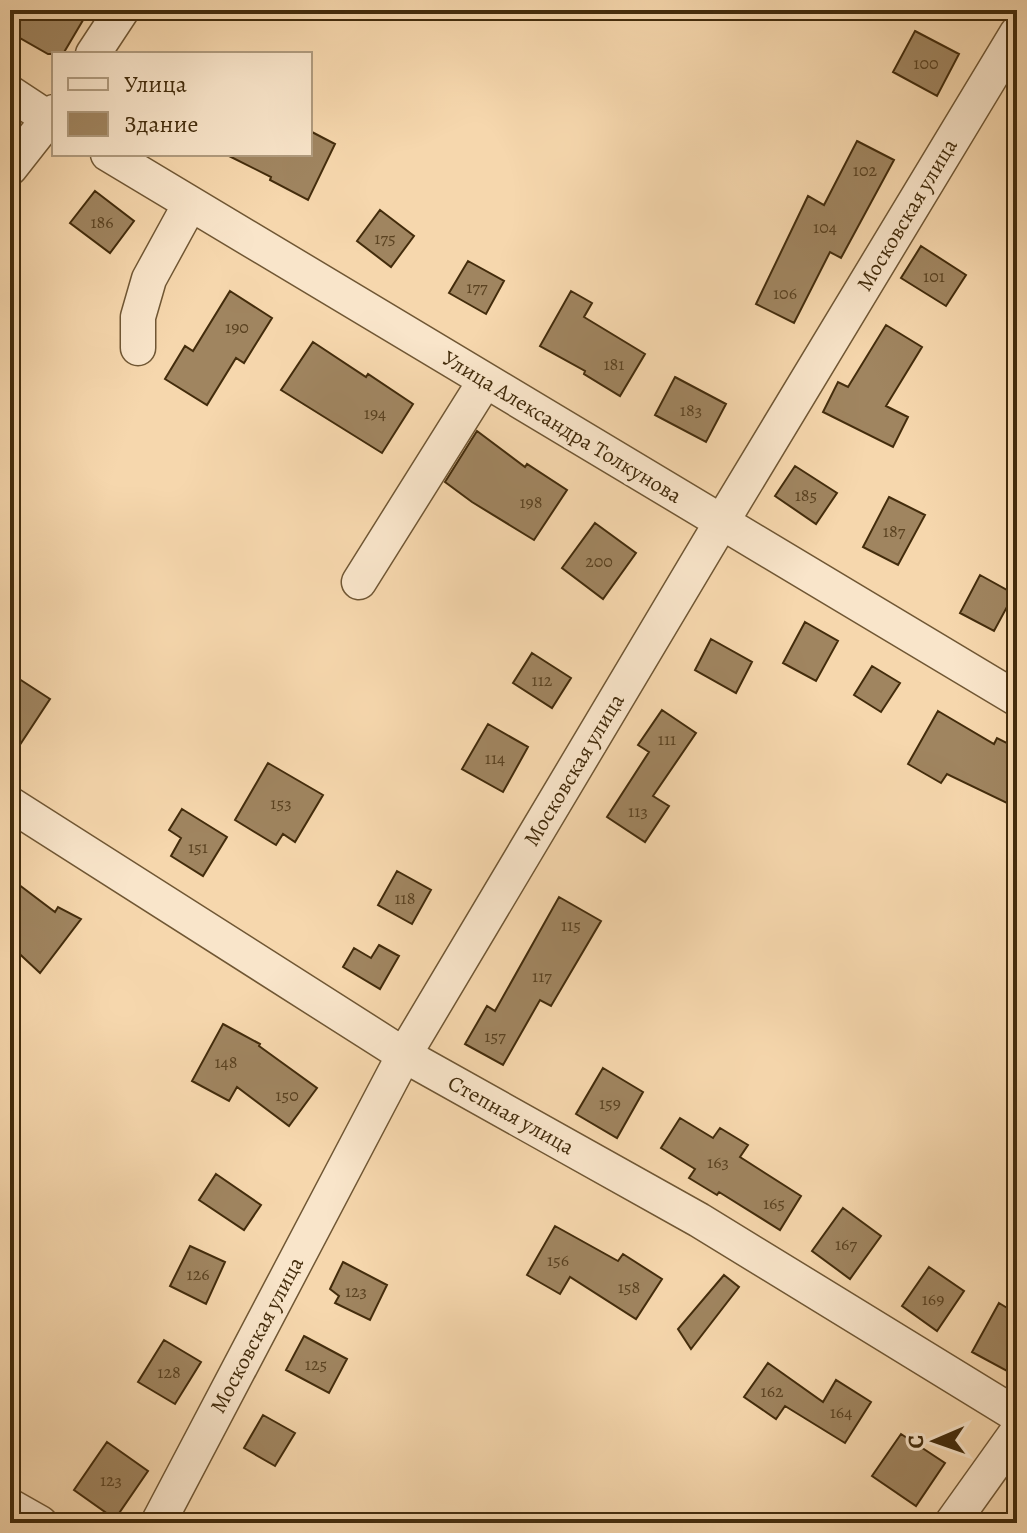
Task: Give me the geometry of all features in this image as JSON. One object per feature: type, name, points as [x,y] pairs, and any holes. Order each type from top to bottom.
[{"type":"street","points":[[94,52],[122,10]]},
{"type":"street","points":[[999,10],[1017,21]]},
{"type":"street","name":"Московская улица","points":[[158,1523],[404,1055],[1017,33]]},
{"type":"street","points":[[10,93],[52,117],[10,168]]},
{"type":"street","name":"Улица Александра Толкунова","points":[[111,156],[1017,699]]},
{"type":"street","points":[[138,348],[138,317],[149,279],[190,204]]},
{"type":"street","points":[[359,582],[485,381]]},
{"type":"street","name":"Степная улица","points":[[10,804],[404,1055],[699,1220],[1017,1415]]},
{"type":"street","points":[[952,1523],[1017,1432]]},
{"type":"street","points":[[10,1506],[40,1523]]},
{"type":"building","points":[[26,10],[89,10],[64,52],[48,54],[13,34]]},
{"type":"building","points":[[915,31],[959,54],[937,96],[893,72]]},
{"type":"building","points":[[312,132],[335,144],[308,200],[270,180],[271,177],[229,156],[312,156]]},
{"type":"building","points":[[857,141],[894,160],[841,258],[830,252],[794,323],[756,304],[808,196],[824,205]]},
{"type":"building","points":[[95,191],[134,221],[110,253],[70,223]]},
{"type":"building","points":[[380,210],[414,236],[391,267],[357,241]]},
{"type":"building","points":[[921,246],[966,275],[946,306],[901,278]]},
{"type":"building","points":[[468,261],[504,281],[486,314],[449,293]]},
{"type":"building","points":[[230,291],[272,318],[244,363],[236,358],[207,405],[165,379],[185,346],[193,351]]},
{"type":"building","points":[[571,291],[592,303],[584,317],[645,354],[620,396],[584,374],[585,371],[540,346]]},
{"type":"building","points":[[886,325],[922,347],[886,406],[908,417],[893,447],[823,412],[838,382],[848,387]]},
{"type":"building","points":[[313,342],[413,404],[382,453],[281,390]]},
{"type":"building","points":[[675,377],[726,404],[706,442],[655,415]]},
{"type":"building","points":[[477,431],[525,467],[527,464],[567,490],[534,540],[445,482]]},
{"type":"building","points":[[795,466],[837,493],[816,524],[775,496]]},
{"type":"building","points":[[889,497],[925,515],[898,565],[863,547]]},
{"type":"building","points":[[595,523],[636,553],[603,599],[562,568]]},
{"type":"building","points":[[980,575],[1014,594],[994,631],[960,613]]},
{"type":"building","points":[[805,622],[838,641],[816,681],[783,663]]},
{"type":"building","points":[[711,639],[752,662],[736,693],[695,670]]},
{"type":"building","points":[[532,653],[571,678],[552,708],[513,683]]},
{"type":"building","points":[[872,666],[900,683],[881,712],[854,695]]},
{"type":"building","points":[[10,673],[50,699],[10,760]]},
{"type":"building","points":[[662,710],[696,733],[653,796],[669,806],[645,842],[607,817],[649,752],[638,745]]},
{"type":"building","points":[[938,711],[994,744],[997,738],[1017,748],[1017,789],[1009,804],[947,774],[941,783],[908,764]]},
{"type":"building","points":[[488,724],[528,747],[503,792],[462,769]]},
{"type":"building","points":[[268,763],[323,795],[295,842],[283,834],[276,845],[235,820]]},
{"type":"building","points":[[182,809],[227,837],[203,876],[171,856],[181,838],[169,830]]},
{"type":"building","points":[[397,871],[431,890],[412,924],[378,905]]},
{"type":"building","points":[[10,878],[55,912],[58,907],[81,919],[40,973],[10,945]]},
{"type":"building","points":[[559,897],[601,921],[551,1006],[540,1000],[503,1065],[465,1044],[487,1006],[495,1011]]},
{"type":"building","points":[[379,945],[399,956],[380,989],[343,967],[354,948],[371,958]]},
{"type":"building","points":[[223,1024],[260,1044],[317,1088],[289,1126],[237,1087],[229,1101],[192,1081]]},
{"type":"building","points":[[603,1068],[643,1092],[617,1138],[576,1114]]},
{"type":"building","points":[[680,1118],[713,1138],[720,1128],[748,1145],[740,1157],[801,1196],[780,1230],[719,1192],[717,1195],[689,1178],[695,1169],[661,1148]]},
{"type":"building","points":[[216,1174],[261,1205],[244,1230],[199,1200]]},
{"type":"building","points":[[843,1208],[881,1236],[850,1279],[812,1251]]},
{"type":"building","points":[[555,1226],[618,1261],[623,1254],[662,1279],[636,1319],[570,1277],[560,1294],[527,1275]]},
{"type":"building","points":[[190,1246],[225,1262],[206,1304],[170,1286]]},
{"type":"building","points":[[343,1262],[387,1285],[370,1320],[335,1303],[339,1296],[330,1289]]},
{"type":"building","points":[[929,1267],[964,1291],[937,1331],[902,1306]]},
{"type":"building","points":[[724,1275],[739,1287],[691,1349],[678,1329]]},
{"type":"building","points":[[999,1303],[1017,1314],[1017,1353],[1007,1371],[972,1352]]},
{"type":"building","points":[[304,1336],[347,1359],[329,1393],[286,1370]]},
{"type":"building","points":[[164,1340],[201,1362],[175,1404],[138,1382]]},
{"type":"building","points":[[768,1363],[823,1402],[836,1380],[871,1402],[845,1443],[785,1406],[776,1419],[744,1397]]},
{"type":"building","points":[[263,1415],[295,1433],[275,1466],[244,1448]]},
{"type":"building","points":[[901,1434],[945,1463],[916,1506],[872,1476]]},
{"type":"building","points":[[107,1442],[148,1471],[115,1519],[74,1490]]}]
